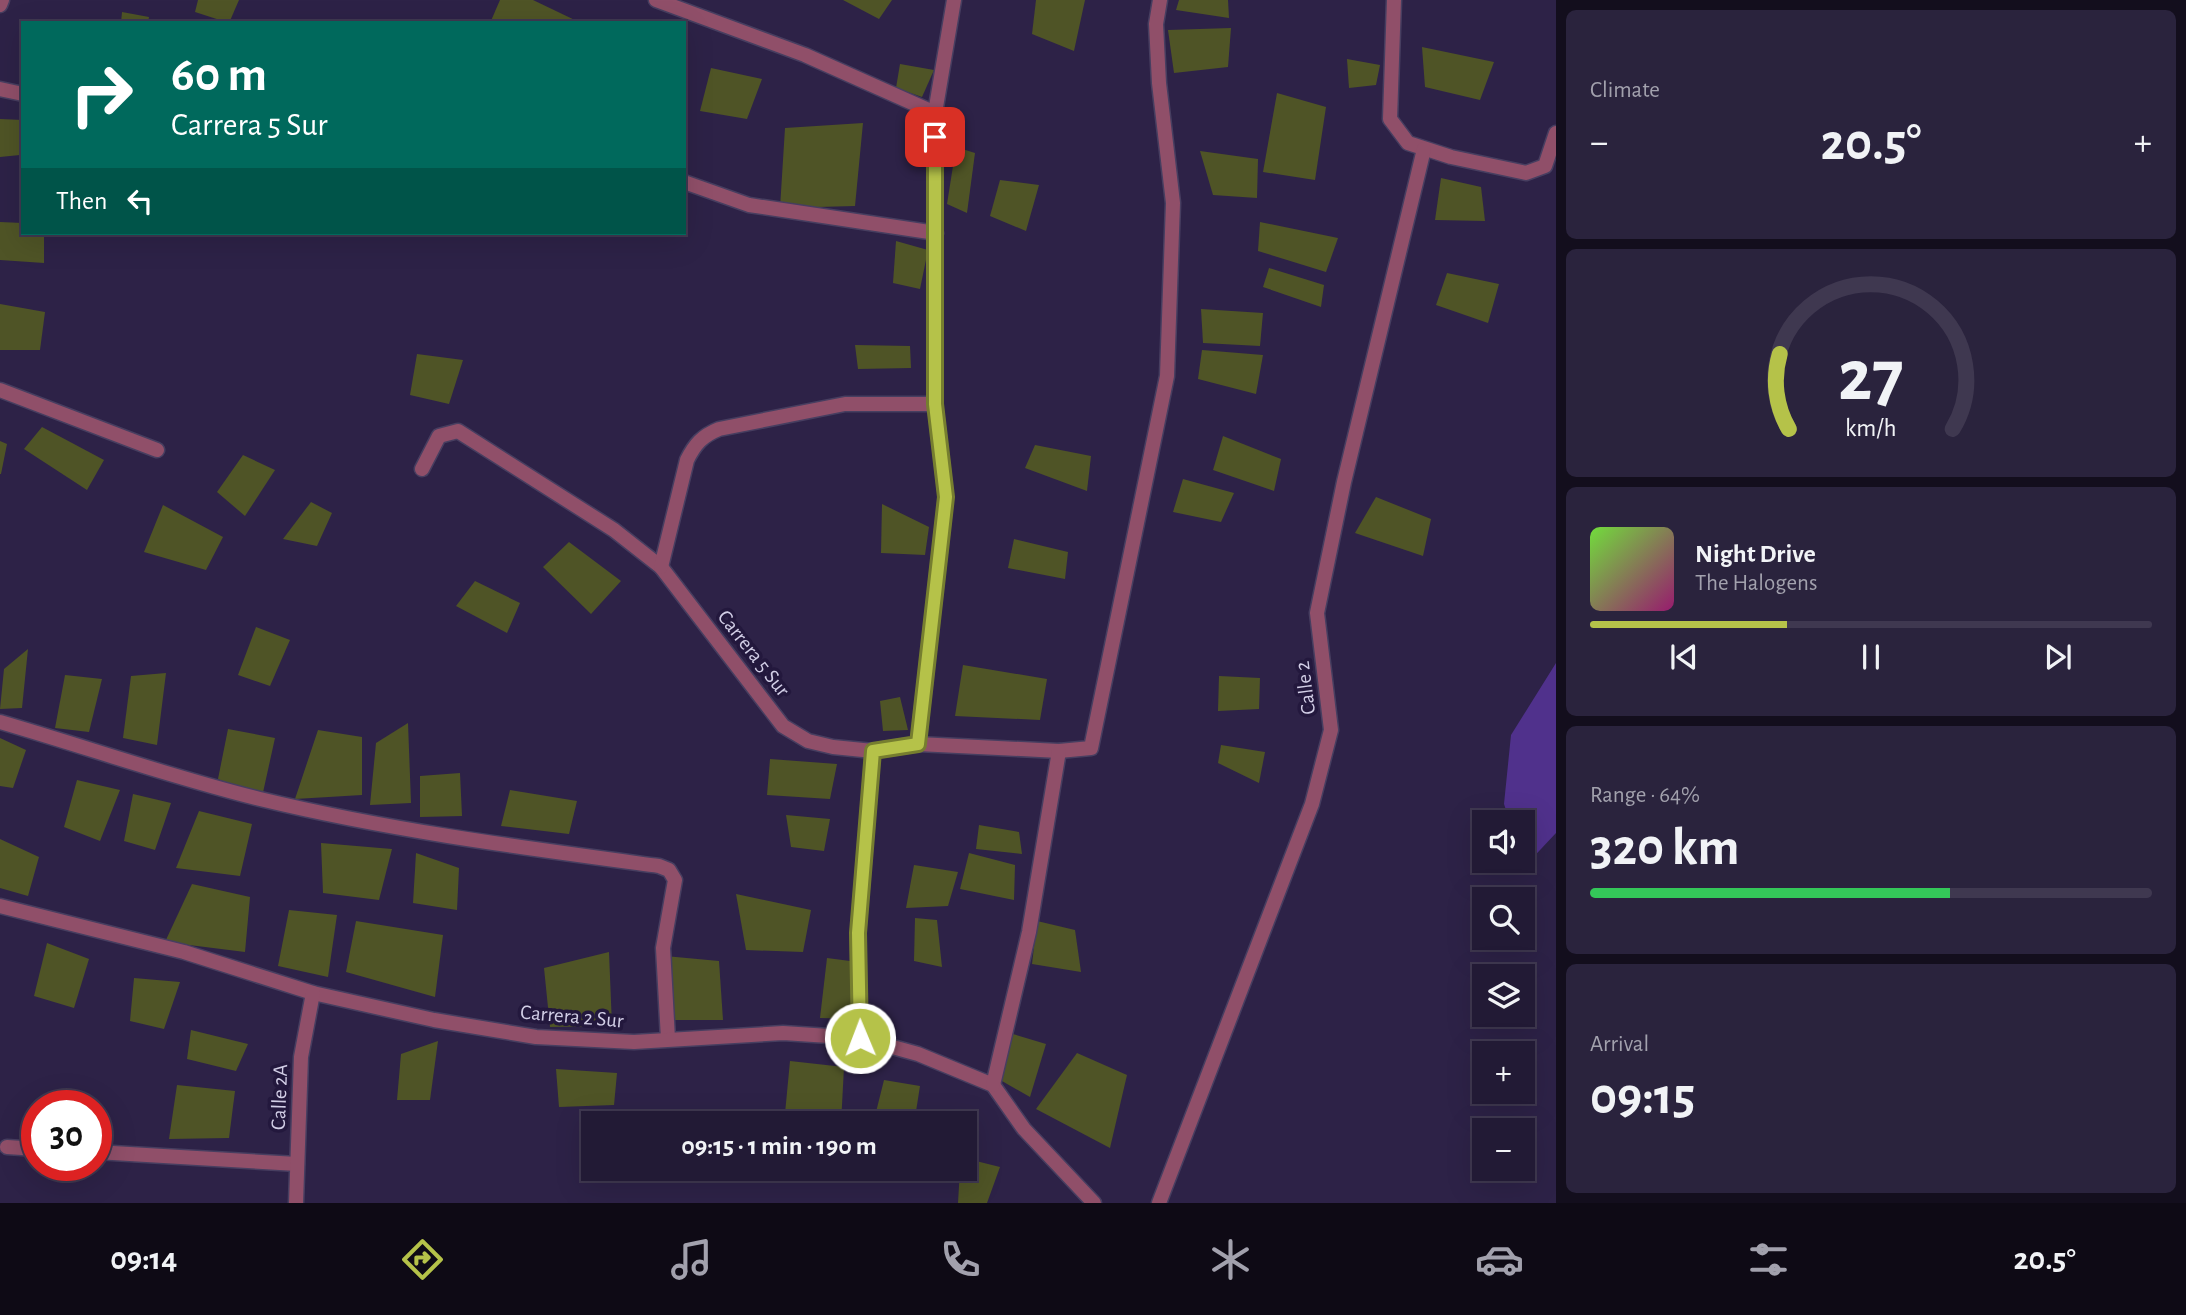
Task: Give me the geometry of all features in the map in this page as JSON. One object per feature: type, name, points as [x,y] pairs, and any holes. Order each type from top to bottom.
[{"type":"street","points":[[0,5],[2,0]]},
{"type":"street","points":[[656,0],[804,55],[935,113]]},
{"type":"street","points":[[918,744],[946,497],[935,404],[935,113],[954,0]]},
{"type":"street","name":"Carrera 5 Sur","points":[[422,469],[439,436],[458,431],[614,530],[661,567],[783,726],[808,741],[833,747],[873,751],[918,744],[1059,751],[1091,748],[1167,376],[1174,203],[1159,83],[1156,24],[1160,0]]},
{"type":"street","points":[[1394,0],[1390,119],[1408,143],[1526,173],[1545,166],[1556,133]]},
{"type":"street","points":[[0,89],[21,94]]},
{"type":"street","name":"Calle 2","points":[[1159,1203],[1312,804],[1331,730],[1317,613],[1344,482],[1424,149]]},
{"type":"street","points":[[686,183],[749,205],[936,233]]},
{"type":"street","points":[[0,390],[157,450]]},
{"type":"street","points":[[661,567],[687,460],[694,446],[705,435],[719,429],[845,404],[935,404]]},
{"type":"street","points":[[0,722],[258,798],[340,817],[421,833],[659,866],[669,870],[675,880],[663,948],[668,1039]]},
{"type":"street","points":[[860,1038],[858,933],[873,751]]},
{"type":"street","points":[[1059,751],[1029,932],[993,1085],[1024,1129],[1094,1203]]},
{"type":"street","name":"Carrera 2 Sur","points":[[0,906],[184,951],[313,993],[434,1020],[536,1037],[634,1042],[783,1033],[860,1038],[918,1054],[993,1085]]},
{"type":"street","name":"Calle 2A","points":[[296,1203],[301,1057],[313,993]]},
{"type":"street","points":[[7,1147],[21,1148]]},
{"type":"street","points":[[112,1153],[297,1164]]},
{"type":"shaded area","points":[[1556,663],[1556,833],[1535,855],[1535,810],[1506,810],[1504,804],[1511,735]]},
{"type":"building","points":[[198,0],[239,0],[230,21],[195,12]]},
{"type":"building","points":[[500,0],[533,0],[577,21],[491,21]]},
{"type":"building","points":[[843,0],[892,0],[879,19]]},
{"type":"building","points":[[1036,0],[1085,0],[1074,51],[1032,34]]},
{"type":"building","points":[[1179,0],[1228,0],[1229,18],[1176,10]]},
{"type":"building","points":[[122,12],[149,17],[148,21],[121,21]]},
{"type":"building","points":[[1231,28],[1228,67],[1174,73],[1168,30]]},
{"type":"building","points":[[1422,47],[1494,62],[1480,100],[1425,87]]},
{"type":"building","points":[[1347,59],[1380,65],[1376,85],[1349,88]]},
{"type":"building","points":[[900,64],[934,70],[922,97],[896,88]]},
{"type":"building","points":[[711,68],[762,79],[747,119],[700,111]]},
{"type":"building","points":[[1277,93],[1326,107],[1315,180],[1263,172]]},
{"type":"building","points":[[0,119],[21,120],[21,153],[0,157]]},
{"type":"building","points":[[863,123],[855,206],[780,208],[785,128]]},
{"type":"building","points":[[956,147],[975,153],[967,213],[947,204]]},
{"type":"building","points":[[1200,151],[1258,159],[1257,198],[1213,195]]},
{"type":"building","points":[[1441,178],[1481,187],[1485,221],[1435,220]]},
{"type":"building","points":[[1000,180],[1039,185],[1026,231],[990,216]]},
{"type":"building","points":[[0,222],[21,223],[21,235],[44,235],[44,263],[0,260]]},
{"type":"building","points":[[1260,222],[1338,238],[1326,272],[1258,251]]},
{"type":"building","points":[[896,241],[928,250],[920,289],[893,283]]},
{"type":"building","points":[[1269,268],[1324,285],[1321,307],[1263,287]]},
{"type":"building","points":[[1447,273],[1499,284],[1488,323],[1436,305]]},
{"type":"building","points":[[0,304],[45,312],[40,350],[0,350]]},
{"type":"building","points":[[1201,309],[1263,313],[1260,346],[1203,343]]},
{"type":"building","points":[[855,345],[910,346],[911,368],[858,369]]},
{"type":"building","points":[[1202,350],[1263,355],[1256,394],[1198,379]]},
{"type":"building","points":[[417,354],[463,360],[449,404],[410,395]]},
{"type":"building","points":[[42,427],[104,460],[87,490],[24,449]]},
{"type":"building","points":[[1223,436],[1281,459],[1274,491],[1213,470]]},
{"type":"building","points":[[0,441],[7,444],[1,474],[0,474]]},
{"type":"building","points":[[1035,445],[1091,456],[1087,491],[1025,468]]},
{"type":"building","points":[[243,455],[275,470],[245,516],[217,492]]},
{"type":"building","points":[[1183,479],[1234,493],[1221,522],[1173,512]]},
{"type":"building","points":[[1376,497],[1431,519],[1423,556],[1355,533]]},
{"type":"building","points":[[311,502],[332,513],[317,546],[283,539]]},
{"type":"building","points":[[882,504],[929,527],[925,555],[881,553]]},
{"type":"building","points":[[163,505],[223,537],[206,570],[144,552]]},
{"type":"building","points":[[1014,539],[1068,552],[1065,579],[1008,568]]},
{"type":"building","points":[[569,542],[621,581],[591,614],[543,567]]},
{"type":"building","points":[[475,581],[520,603],[507,633],[456,606]]},
{"type":"building","points":[[256,627],[290,640],[270,686],[238,675]]},
{"type":"building","points":[[28,649],[22,708],[0,709],[4,669]]},
{"type":"building","points":[[963,665],[1047,679],[1040,720],[955,716]]},
{"type":"building","points":[[166,673],[157,745],[123,738],[131,676]]},
{"type":"building","points":[[65,675],[102,679],[89,732],[55,728]]},
{"type":"building","points":[[1219,676],[1260,678],[1259,709],[1218,711]]},
{"type":"building","points":[[900,697],[908,730],[883,731],[880,701]]},
{"type":"building","points":[[408,723],[411,803],[370,805],[376,743]]},
{"type":"building","points":[[228,729],[275,738],[262,797],[218,779]]},
{"type":"building","points":[[318,730],[362,737],[362,795],[295,799]]},
{"type":"building","points":[[0,738],[26,750],[13,788],[0,786]]},
{"type":"building","points":[[1221,745],[1265,752],[1259,783],[1218,763]]},
{"type":"building","points":[[770,759],[837,764],[830,799],[767,795]]},
{"type":"building","points":[[460,773],[462,816],[420,817],[420,776]]},
{"type":"building","points":[[77,780],[120,790],[100,841],[64,827]]},
{"type":"building","points":[[510,790],[577,801],[569,834],[501,826]]},
{"type":"building","points":[[133,794],[171,803],[155,850],[124,841]]},
{"type":"building","points":[[199,811],[252,824],[240,876],[176,868]]},
{"type":"building","points":[[786,815],[830,819],[824,851],[791,847]]},
{"type":"building","points":[[979,825],[1019,832],[1022,854],[976,849]]},
{"type":"building","points":[[0,839],[39,857],[28,896],[0,888]]},
{"type":"building","points":[[321,843],[392,849],[379,900],[323,893]]},
{"type":"building","points":[[416,853],[459,868],[457,910],[413,903]]},
{"type":"building","points":[[969,853],[1015,865],[1014,900],[960,889]]},
{"type":"building","points":[[914,865],[958,872],[948,906],[906,908]]},
{"type":"building","points":[[192,884],[250,897],[245,952],[165,942]]},
{"type":"building","points":[[736,894],[811,910],[803,952],[746,950]]},
{"type":"building","points":[[289,910],[337,915],[328,977],[278,966]]},
{"type":"building","points":[[915,918],[937,920],[942,967],[914,961]]},
{"type":"building","points":[[356,921],[443,935],[435,997],[346,972]]},
{"type":"building","points":[[1037,921],[1075,930],[1081,972],[1032,964]]},
{"type":"building","points":[[47,943],[89,959],[74,1008],[34,996]]},
{"type":"building","points":[[609,952],[612,1026],[550,1027],[544,968]]},
{"type":"building","points":[[665,956],[719,961],[723,1020],[673,1020]]},
{"type":"building","points":[[827,958],[850,961],[858,1019],[820,1018]]},
{"type":"building","points":[[134,978],[180,982],[164,1029],[130,1021]]},
{"type":"building","points":[[191,1030],[248,1044],[236,1071],[187,1059]]},
{"type":"building","points":[[1006,1032],[1046,1044],[1030,1097],[995,1077]]},
{"type":"building","points":[[438,1041],[430,1100],[397,1100],[401,1054]]},
{"type":"building","points":[[1077,1053],[1127,1075],[1110,1148],[1036,1109]]},
{"type":"building","points":[[790,1061],[844,1067],[842,1111],[785,1111]]},
{"type":"building","points":[[556,1069],[617,1073],[614,1105],[559,1107]]},
{"type":"building","points":[[884,1080],[920,1086],[916,1111],[876,1111]]},
{"type":"building","points":[[177,1085],[235,1091],[229,1138],[169,1139]]},
{"type":"building","points":[[977,1161],[1000,1167],[987,1203],[958,1203],[959,1181],[977,1181]]},
{"type":"route","points":[[860,1038],[858,933],[873,751],[918,744],[946,497],[935,404],[935,137]]}]
